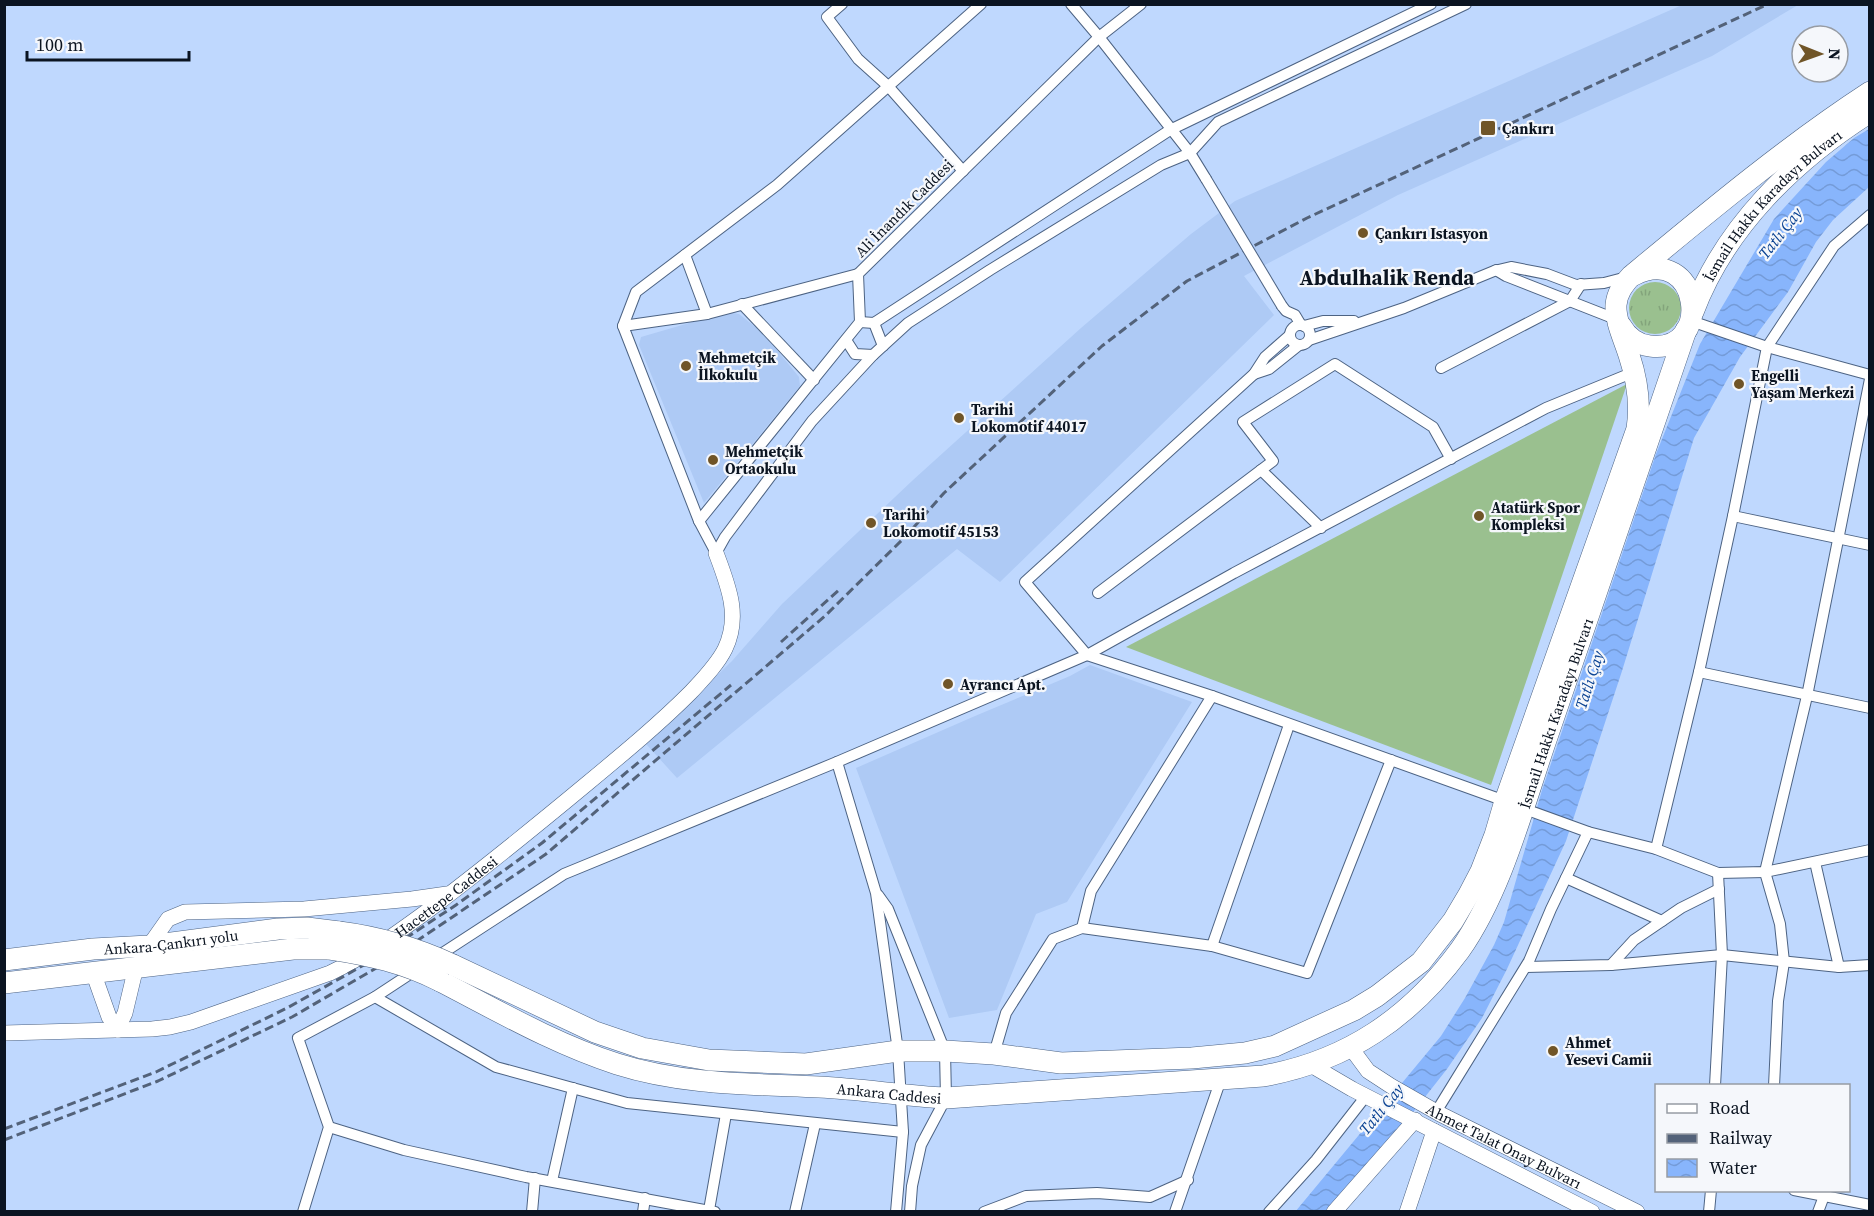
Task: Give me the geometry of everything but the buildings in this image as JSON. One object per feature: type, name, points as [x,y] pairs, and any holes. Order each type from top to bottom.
[{"type":"highway","points":[[334,940],[395,943],[426,953],[446,973],[626,1043],[662,1053],[731,1062],[806,1064],[898,1051],[994,1054],[1061,1063],[1221,1056],[1275,1046],[1369,1002],[1421,962],[1436,944],[1457,914],[1481,872],[1495,835],[1519,807],[1637,429],[1639,398],[1634,372],[1618,320],[1616,303],[1618,294],[1631,276],[1714,208],[1836,114],[1869,92]]},
{"type":"highway","name":"İsmail Hakkı Karadayı Bulvarı","points":[[1351,1048],[1380,1030],[1417,999],[1460,949],[1489,900],[1519,807],[1694,322],[1703,288],[1725,248],[1788,174],[1869,112]]},
{"type":"highway","points":[[1618,320],[1629,337],[1655,347],[1673,342],[1694,322],[1690,292],[1677,276],[1659,269],[1649,269],[1631,276]]},
{"type":"highway","name":"Ankara-Çankırı yolu","points":[[4,960],[93,949],[149,946],[278,929],[307,928],[334,940]]},
{"type":"highway","name":"Ankara-Çankırı yolu","points":[[4,983],[293,949],[334,940]]},
{"type":"highway","name":"Ankara Caddesi","points":[[446,973],[561,1043],[638,1070],[715,1083],[822,1087],[901,1096],[946,1098],[1263,1076],[1311,1065],[1351,1048]]},
{"type":"street","points":[[842,4],[827,17],[858,59],[888,86],[963,171]]},
{"type":"street","points":[[716,553],[699,521],[623,326],[636,292],[777,185],[981,4]]},
{"type":"street","points":[[1071,4],[1190,153],[1284,309],[1285,321],[1292,341],[1304,343]]},
{"type":"street","name":"Ali İnandık Caddesi","points":[[860,322],[858,274],[1099,37],[1142,4]]},
{"type":"street","points":[[716,553],[725,537],[812,421],[873,355],[908,323],[1161,165],[1190,153],[1218,122],[1466,4]]},
{"type":"street","points":[[699,521],[860,322],[874,322],[1170,130],[1425,6],[1431,20]]},
{"type":"street","points":[[1656,849],[1699,672],[1767,347],[1834,246],[1869,215]]},
{"type":"street","points":[[685,255],[707,314]]},
{"type":"street","points":[[1254,374],[1269,369],[1304,343],[1361,321],[1404,308],[1496,270],[1511,267],[1547,274],[1576,285],[1604,283],[1631,276]]},
{"type":"street","points":[[1496,270],[1618,320]]},
{"type":"street","points":[[623,326],[707,314],[858,274]]},
{"type":"street","points":[[1441,368],[1570,301],[1581,284]]},
{"type":"street","points":[[742,304],[814,380]]},
{"type":"street","points":[[1284,309],[1295,315],[1310,332],[1304,343]]},
{"type":"street","points":[[1361,321],[1323,321],[1295,327],[1264,357],[1254,374],[1025,582],[1087,655],[1212,696],[1573,827],[1656,849],[1718,873],[1765,872],[1869,850]]},
{"type":"street","points":[[874,322],[883,346]]},
{"type":"street","points":[[1694,322],[1754,343],[1869,377],[1807,696],[1765,872],[1780,924],[1784,962],[1778,1001],[1774,1084]]},
{"type":"street","points":[[846,340],[855,354],[873,355]]},
{"type":"street","points":[[1098,593],[1274,461],[1243,422],[1335,364],[1433,427],[1451,459]]},
{"type":"street","points":[[303,1212],[329,1127],[298,1038],[375,997],[564,874],[837,762],[1087,655],[1234,573],[1546,408],[1634,372]]},
{"type":"street","points":[[1261,471],[1321,528]]},
{"type":"street","points":[[1733,516],[1869,545]]},
{"type":"street","name":"Hacettepe Caddesi","points":[[4,1033],[152,1029],[191,1022],[330,973],[348,964],[451,893],[506,851],[651,730],[713,667],[724,651],[731,633],[732,621],[731,594],[716,553]]},
{"type":"street","points":[[1699,672],[1869,708]]},
{"type":"street","points":[[1082,928],[1091,891],[1212,696]]},
{"type":"street","points":[[1212,946],[1289,725]]},
{"type":"street","points":[[994,1054],[1006,1013],[1053,939],[1082,928],[1212,946],[1307,973],[1391,760]]},
{"type":"street","points":[[837,762],[876,893],[898,1051],[903,1132],[896,1212]]},
{"type":"street","points":[[1429,1108],[1526,967],[1588,832]]},
{"type":"street","points":[[1815,861],[1839,967]]},
{"type":"street","points":[[1715,1084],[1722,955],[1718,873]]},
{"type":"street","points":[[1566,878],[1662,921]]},
{"type":"street","points":[[1611,965],[1634,940],[1681,908],[1719,889]]},
{"type":"street","points":[[149,946],[168,919],[185,912],[313,908],[451,893]]},
{"type":"street","points":[[876,893],[888,909],[945,1051],[946,1098],[921,1145],[912,1186],[910,1212]]},
{"type":"street","points":[[1526,967],[1611,965],[1722,955],[1839,967],[1869,964]]},
{"type":"street","points":[[93,972],[109,1017],[118,1029],[125,1013],[136,967]]},
{"type":"street","points":[[375,997],[496,1067],[627,1103],[903,1132]]},
{"type":"street","name":"Ahmet Talat Onay Bulvarı","points":[[1351,1048],[1368,1071],[1429,1108],[1637,1212]]},
{"type":"street","points":[[1269,1212],[1372,1098],[1311,1065]]},
{"type":"street","points":[[1175,1212],[1188,1180],[1221,1079]]},
{"type":"street","points":[[552,1181],[573,1088]]},
{"type":"street","name":"Ahmet Talat Onay Bulvarı","points":[[1372,1098],[1592,1212]]},
{"type":"street","points":[[329,1127],[404,1150],[535,1178],[712,1211],[726,1114]]},
{"type":"street","points":[[1334,1212],[1413,1120]]},
{"type":"street","points":[[795,1212],[815,1124]]},
{"type":"street","points":[[1407,1212],[1434,1131]]},
{"type":"street","points":[[532,1212],[535,1178]]},
{"type":"street","points":[[984,1212],[1026,1196],[1097,1193],[1150,1197],[1188,1180]]},
{"type":"street","points":[[1709,1212],[1711,1192]]},
{"type":"street","points":[[1800,1192],[1869,1204]]},
{"type":"street","points":[[1818,1212],[1824,1196]]},
{"type":"street","points":[[643,1212],[645,1198]]},
{"type":"shaded area","points":[[1682,5],[1798,5],[1712,56],[1398,195],[1244,276],[1274,315],[1000,582],[957,549],[677,778],[646,744],[732,661],[782,604],[913,480],[1081,328],[1191,234],[1235,201]]},
{"type":"shaded area","name":"Mehmetçik Ortaokulu","points":[[727,312],[739,314],[763,333],[799,377],[800,386],[704,503],[639,345],[641,337]]},
{"type":"shaded area","points":[[1090,665],[1192,702],[1067,902],[1036,914],[997,1010],[949,1018],[856,768],[1070,676]]},
{"type":"green space","points":[[1655,282],[1669,286],[1677,294],[1681,308],[1677,322],[1669,330],[1655,334],[1641,330],[1633,322],[1629,308],[1633,294],[1641,286]]},
{"type":"green space","name":"Atatürk Spor Kompleksi","points":[[1627,384],[1491,785],[1126,647]]},
{"type":"water","name":"Tatlı Çay","points":[[1869,129],[1869,187],[1833,220],[1816,242],[1788,292],[1740,357],[1694,438],[1622,671],[1566,841],[1482,1018],[1447,1069],[1403,1125],[1325,1211],[1295,1212],[1441,1036],[1494,945],[1504,922],[1542,790],[1656,454],[1700,344],[1774,219],[1826,162],[1854,138]]},
{"type":"railway","points":[[4,1140],[158,1081],[292,1017],[378,967],[546,854],[825,616],[906,536],[944,493],[1102,346],[1187,281],[1307,218],[1768,4]]},
{"type":"railway","points":[[781,642],[839,590]]},
{"type":"railway","points":[[4,1129],[156,1072],[287,1008],[371,961],[456,905],[542,843],[731,685]]},
{"type":"place","name":"Çankırı","points":[[1488,128]]},
{"type":"place","name":"Çankırı Istasyon","points":[[1363,233]]},
{"type":"place","name":"Mehmetçik İlkokulu","points":[[686,366]]},
{"type":"place","name":"Engelli Yaşam Merkezi","points":[[1739,384]]},
{"type":"place","name":"Tarihi Lokomotif 44017","points":[[959,418]]},
{"type":"place","name":"Mehmetçik Ortaokulu","points":[[713,460]]},
{"type":"place","name":"Atatürk Spor Kompleksi","points":[[1479,516]]},
{"type":"place","name":"Tarihi Lokomotif 45153","points":[[871,523]]},
{"type":"place","name":"Ayrancı Apt.","points":[[948,684]]},
{"type":"place","name":"Ahmet Yesevi Camii","points":[[1553,1051]]},
{"type":"district","name":"Abdulhalik Renda","points":[[1387,277]]}]
